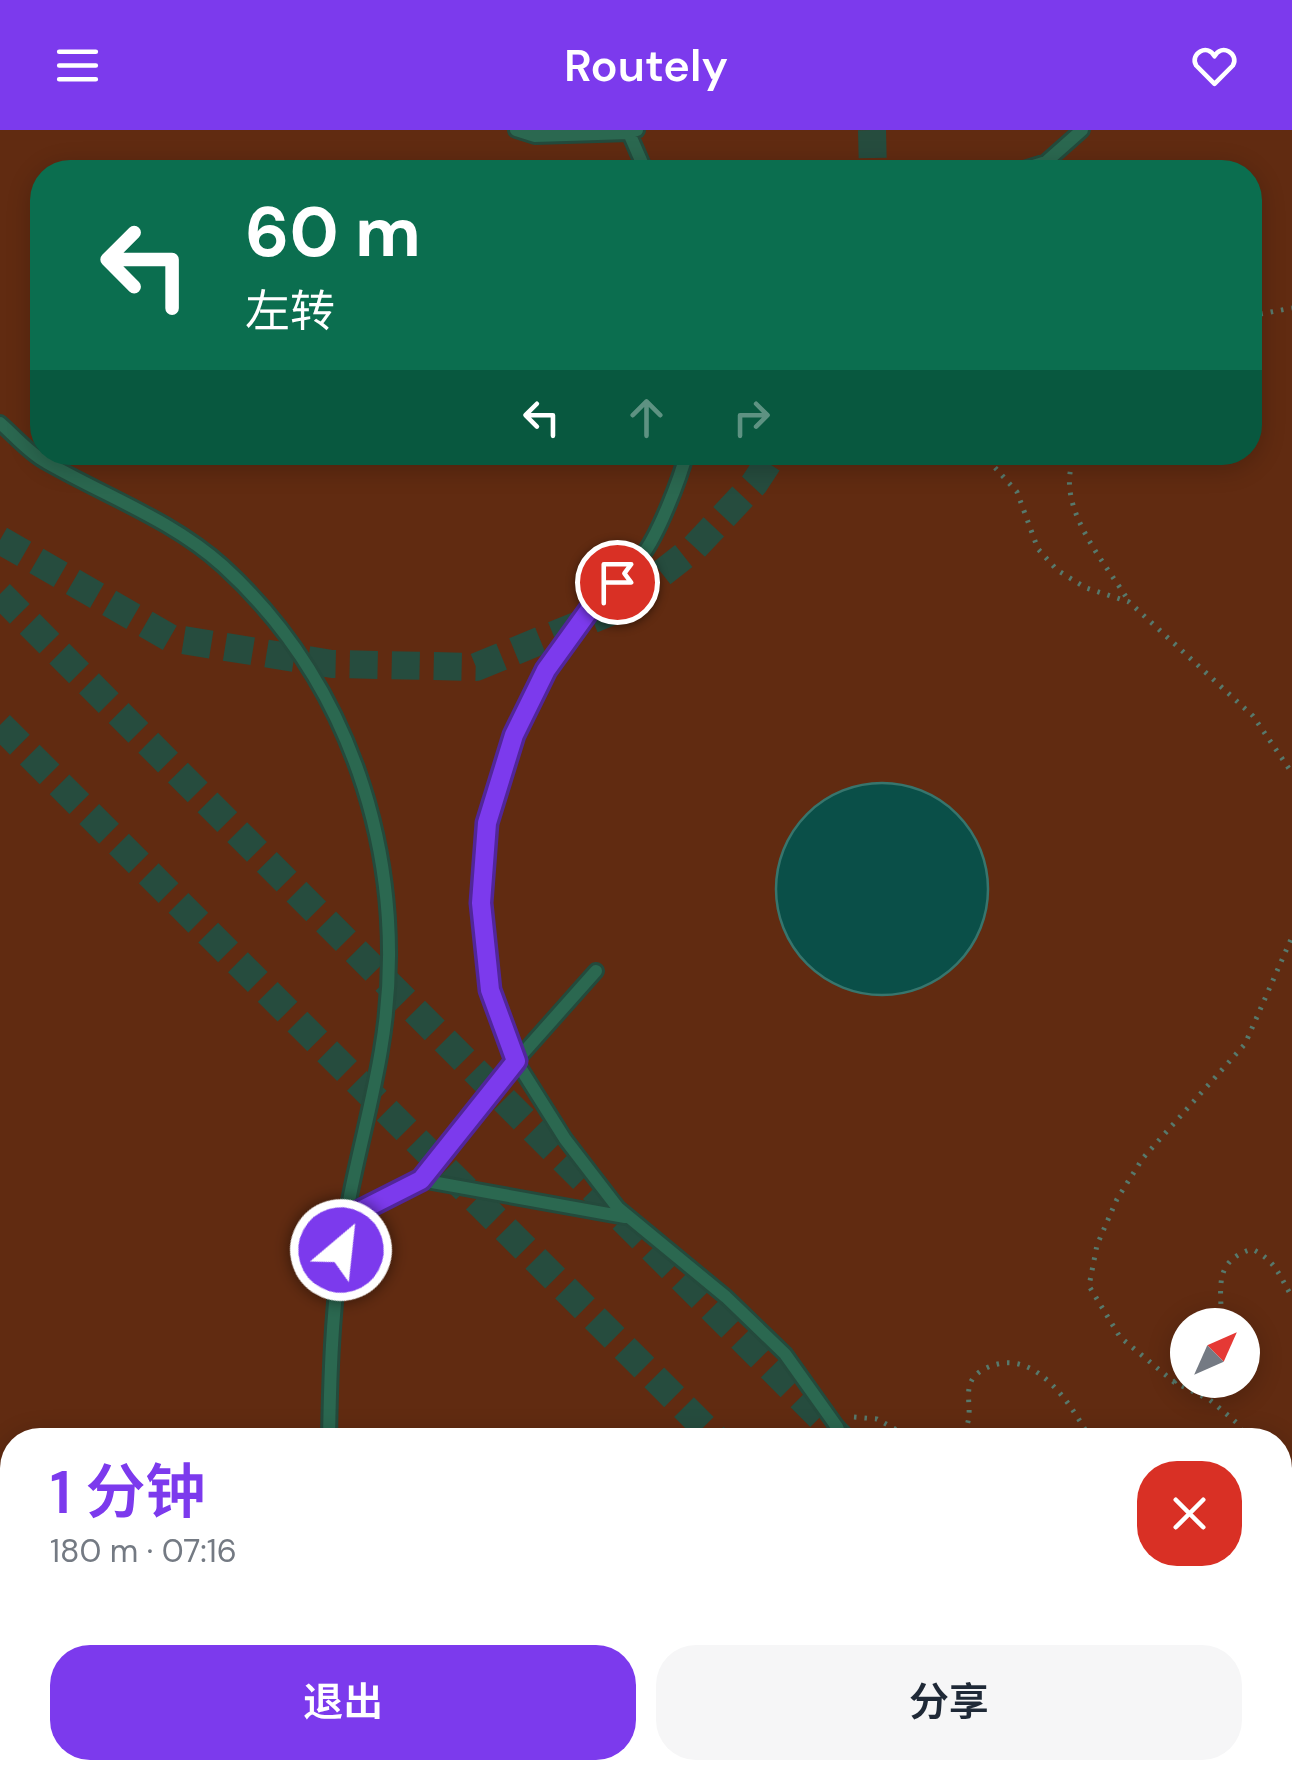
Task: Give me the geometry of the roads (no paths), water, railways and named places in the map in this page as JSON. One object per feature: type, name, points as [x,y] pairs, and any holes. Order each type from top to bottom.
[{"type":"lane","points":[[516,130],[535,136],[633,132],[642,160]]},
{"type":"lane","points":[[1048,160],[1082,130]]},
{"type":"lane","points":[[0,423],[30,449]]},
{"type":"lane","points":[[52,465],[131,506],[222,565],[288,637],[339,721],[373,813],[390,928],[382,1046],[346,1218],[330,1363],[329,1428]]},
{"type":"lane","points":[[684,465],[644,554],[590,609],[546,670],[514,735],[487,823],[481,903],[490,990],[516,1061],[565,1139],[628,1217],[726,1297],[785,1354],[836,1428]]},
{"type":"lane","points":[[346,1218],[421,1180],[516,1061],[596,971]]},
{"type":"lane","points":[[421,1180],[628,1217]]},
{"type":"tunnel","points":[[872,130],[873,160]]},
{"type":"tunnel","points":[[0,540],[170,638],[332,664],[476,667],[615,610],[694,548],[754,484],[766,465]]},
{"type":"tunnel","points":[[0,594],[831,1428]]},
{"type":"tunnel","points":[[0,725],[705,1428]]}]
